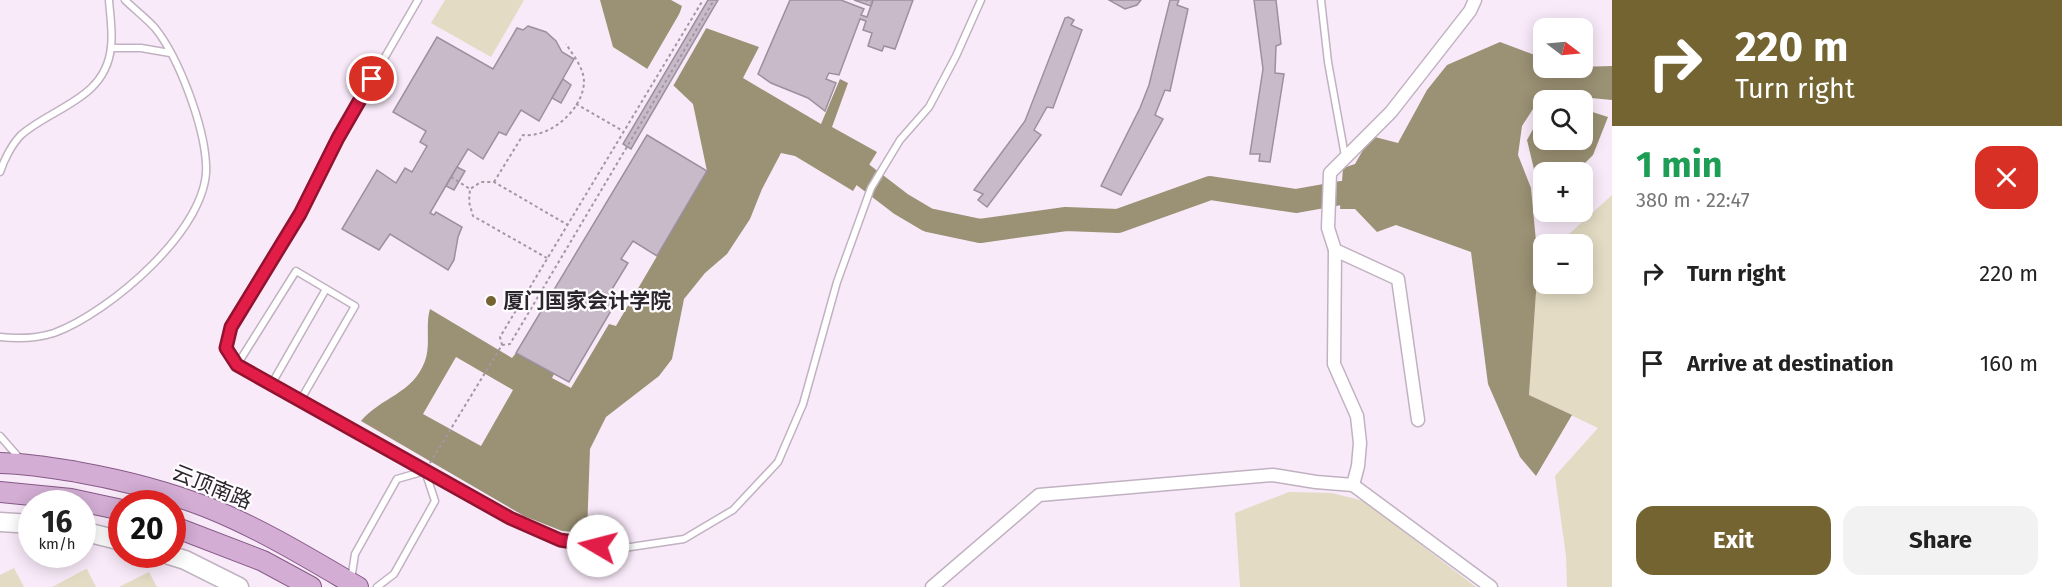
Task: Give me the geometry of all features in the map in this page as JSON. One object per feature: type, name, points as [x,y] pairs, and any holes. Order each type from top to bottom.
[{"type":"main road","name":"云顶南路","points":[[0,463],[23,463],[104,477],[150,488],[210,508],[291,548],[352,585]]},
{"type":"main road","points":[[0,492],[71,499],[108,507]]},
{"type":"main road","points":[[186,531],[262,561],[311,587]]},
{"type":"street","points":[[1353,485],[1358,466],[1360,443],[1357,416],[1334,364],[1335,250],[1329,228],[1330,173],[1391,112],[1470,10],[1475,0]]},
{"type":"street","points":[[1335,250],[1398,279],[1418,420]]},
{"type":"street","points":[[932,587],[1039,495],[1273,475],[1353,485],[1491,587]]},
{"type":"street","points":[[0,522],[18,523]]},
{"type":"street","points":[[186,560],[239,587]]},
{"type":"lane","points":[[0,172],[20,136],[83,97],[103,72],[111,48],[109,0]]},
{"type":"lane","points":[[0,337],[13,339],[52,333],[80,321],[115,299],[152,265],[191,218],[203,192],[207,165],[198,120],[179,69],[155,29],[124,0]]},
{"type":"lane","points":[[418,0],[338,138],[300,214],[231,327],[226,348],[237,365],[510,518],[560,540],[617,549],[684,539],[733,510],[778,462],[798,414],[837,282],[871,188],[900,140],[929,107],[956,56],[981,0]]},
{"type":"lane","points":[[1320,0],[1328,62],[1346,158]]},
{"type":"lane","points":[[111,48],[141,48],[170,53]]},
{"type":"lane","points":[[237,365],[296,271],[355,306],[300,401]]},
{"type":"lane","points":[[271,385],[326,289]]},
{"type":"lane","points":[[0,436],[23,463]]},
{"type":"lane","points":[[352,585],[355,554],[397,479],[425,471]]},
{"type":"lane","points":[[377,587],[394,574],[435,501],[425,471]]},
{"type":"path","points":[[425,471],[502,345],[500,336],[703,0]]},
{"type":"path","points":[[502,345],[510,344],[714,0]]},
{"type":"path","points":[[865,0],[873,3]]},
{"type":"path","points":[[494,182],[523,135],[542,134],[555,126],[576,104],[584,83],[583,73],[566,44]]},
{"type":"path","points":[[576,104],[624,132]]},
{"type":"path","points":[[450,177],[470,189]]},
{"type":"path","points":[[470,189],[481,182],[494,182],[568,225]]},
{"type":"path","points":[[470,189],[469,202],[473,216],[547,258]]},
{"type":"shaded area","points":[[445,0],[524,0],[491,57],[431,23]]},
{"type":"shaded area","points":[[600,0],[671,0],[682,6],[678,18],[759,47],[743,78],[821,124],[840,79],[848,83],[832,127],[877,152],[853,191],[795,156],[781,153],[762,189],[750,219],[727,254],[705,273],[684,299],[672,359],[659,376],[606,417],[590,449],[587,533],[562,531],[524,516],[361,421],[378,406],[405,388],[420,372],[427,355],[430,309],[512,358],[516,353],[554,374],[552,378],[571,388],[609,324],[616,326],[707,171],[693,104],[674,86],[613,47]],"holes":[[[456,357],[513,390],[481,446],[423,414]]]},
{"type":"shaded area","points":[[1500,42],[1533,54],[1533,78],[1593,78],[1593,67],[1612,66],[1612,100],[1593,98],[1593,90],[1533,90],[1533,109],[1522,126],[1518,155],[1531,188],[1535,234],[1533,234],[1533,294],[1536,294],[1529,395],[1572,415],[1536,476],[1520,457],[1488,384],[1471,252],[1396,225],[1377,232],[1355,209],[1340,209],[1343,168],[1355,164],[1371,136],[1398,143],[1427,90],[1447,65]]},
{"type":"shaded area","points":[[1593,112],[1608,117],[1593,155],[1586,162],[1533,162],[1533,165],[1527,140],[1533,129],[1533,150],[1593,150]]},
{"type":"shaded area","points":[[1612,195],[1612,587],[1567,587],[1566,556],[1555,476],[1598,428],[1529,395],[1536,294],[1593,294],[1593,234],[1569,234],[1582,222],[1593,222],[1593,212]]},
{"type":"shaded area","points":[[1289,492],[1332,493],[1364,501],[1476,587],[1240,587],[1235,513]]},
{"type":"shaded area","points":[[14,568],[24,587],[0,587],[0,575]]},
{"type":"shaded area","points":[[86,569],[96,587],[52,587]]},
{"type":"shaded area","points":[[149,572],[157,587],[119,587]]},
{"type":"pier","points":[[685,4],[681,16],[708,25],[672,88],[646,71]]},
{"type":"building","points":[[708,0],[718,0],[631,149],[623,144]]},
{"type":"building","points":[[790,0],[841,0],[864,9],[861,15],[867,17],[873,0],[913,0],[895,49],[884,46],[882,51],[868,46],[872,33],[863,30],[866,21],[860,19],[839,75],[829,73],[826,79],[836,83],[825,111],[808,98],[771,83],[758,74]]},
{"type":"building","points":[[854,0],[873,0],[871,6]]},
{"type":"building","points":[[1109,0],[1141,0],[1137,5],[1125,9]]},
{"type":"building","points":[[1170,0],[1179,0],[1177,5],[1188,9],[1170,91],[1165,90],[1155,115],[1163,119],[1121,195],[1101,186],[1149,85]]},
{"type":"building","points":[[1254,0],[1276,0],[1281,44],[1276,46],[1275,73],[1284,74],[1270,162],[1259,161],[1260,154],[1250,154],[1263,69]]},
{"type":"building","points":[[1065,18],[1074,20],[1071,25],[1082,30],[1053,108],[1047,107],[1034,130],[1041,135],[987,207],[978,200],[983,194],[974,190],[1025,121]]},
{"type":"building","points":[[528,26],[546,32],[556,41],[562,52],[574,59],[539,121],[521,110],[506,135],[499,132],[483,159],[468,149],[451,177],[430,213],[434,215],[436,212],[462,227],[454,260],[448,270],[390,234],[379,250],[342,229],[377,170],[396,183],[405,168],[412,172],[427,146],[420,142],[426,131],[393,112],[437,37],[493,69],[517,28],[523,30]]},
{"type":"building","points":[[563,79],[571,85],[561,103],[552,98]]},
{"type":"building","points":[[647,135],[707,171],[657,256],[633,241],[621,259],[628,263],[606,299],[615,304],[569,382],[516,353]]},
{"type":"building","points":[[457,167],[465,171],[454,190],[446,186]]},
{"type":"waterway","points":[[837,155],[901,204],[928,220],[980,231],[1066,219],[1118,221],[1210,188],[1296,201],[1341,193]]},
{"type":"place","name":"厦门国家会计学院","points":[[491,301]]},
{"type":"route","points":[[372,79],[338,138],[300,214],[231,327],[226,348],[237,365],[510,518],[560,540],[598,546]]}]
